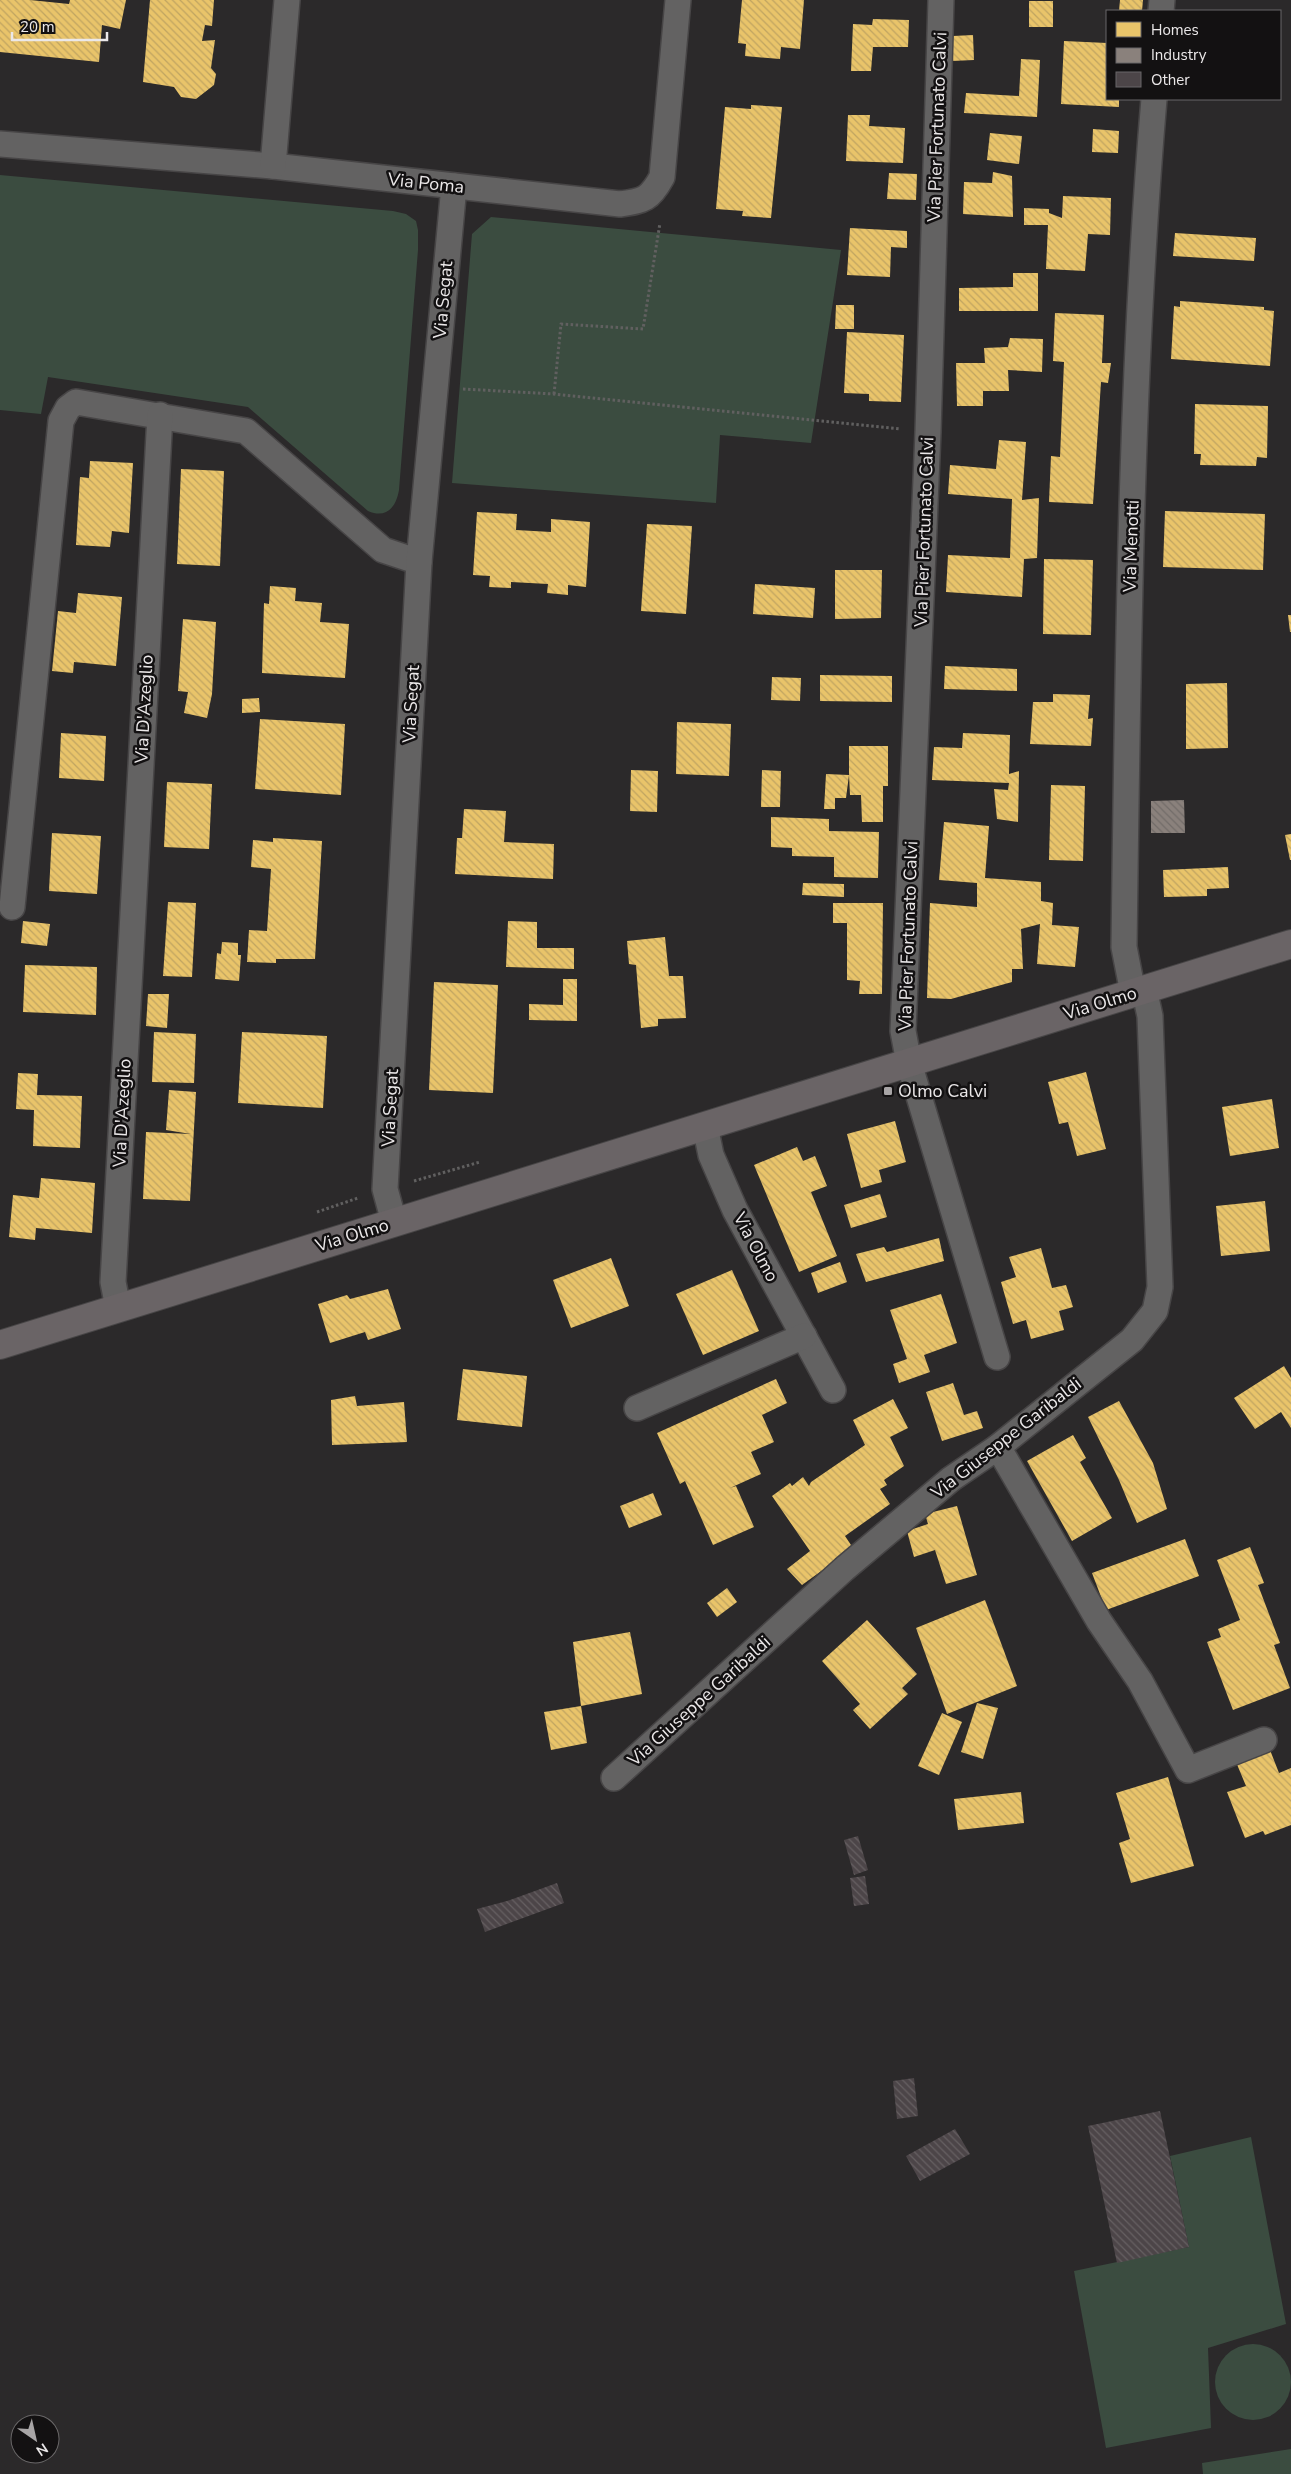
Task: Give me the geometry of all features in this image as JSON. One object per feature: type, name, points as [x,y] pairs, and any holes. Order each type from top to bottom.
[{"type":"street","points":[[272,166],[288,0]]},
{"type":"street","name":"Via Poma","points":[[0,144],[272,166],[620,204],[640,202],[653,193],[662,177],[678,0]]},
{"type":"street","name":"Via Pier Fortunato Calvi","points":[[909,1063],[903,1031],[928,432],[941,0]]},
{"type":"street","name":"Via Menotti","points":[[1139,991],[1124,947],[1128,665],[1139,289],[1154,100]]},
{"type":"street","name":"Via Segat","points":[[394,1222],[385,1189],[419,562],[454,186]]},
{"type":"street","points":[[12,907],[61,421],[68,408],[76,402],[246,431],[383,550],[419,562]]},
{"type":"street","name":"Via D'Azeglio","points":[[118,1308],[113,1282],[160,415]]},
{"type":"street","name":"Via Olmo","points":[[0,1345],[1291,944]]},
{"type":"street","name":"Via Giuseppe Garibaldi","points":[[614,1778],[844,1569],[951,1479],[998,1447],[1132,1340],[1155,1311],[1160,1288],[1150,1016],[1139,991]]},
{"type":"street","points":[[909,1063],[997,1357]]},
{"type":"street","name":"Via Olmo","points":[[704,1126],[711,1155],[735,1210],[833,1390]]},
{"type":"street","points":[[638,1408],[804,1336]]},
{"type":"street","points":[[998,1447],[1099,1621],[1140,1681],[1188,1770],[1264,1740]]},
{"type":"path","points":[[554,394],[561,324],[642,329],[661,220]]},
{"type":"path","points":[[461,389],[554,394],[928,432]]},
{"type":"green space","points":[[0,175],[393,211],[406,214],[416,221],[418,250],[399,490],[396,502],[390,510],[380,513],[368,511],[248,407],[48,377],[41,414],[0,410]]},
{"type":"green space","points":[[491,217],[841,250],[811,443],[720,435],[716,503],[452,483],[472,234]]},
{"type":"green space","points":[[1251,2137],[1286,2324],[1208,2348],[1211,2428],[1106,2448],[1074,2271],[1189,2247],[1170,2156]]},
{"type":"green space","points":[[1253,2344],[1268,2347],[1280,2355],[1288,2367],[1291,2382],[1288,2397],[1280,2409],[1268,2417],[1253,2420],[1238,2417],[1226,2409],[1218,2397],[1215,2382],[1218,2367],[1226,2355],[1238,2347]]},
{"type":"green space","points":[[1291,2449],[1291,2474],[1203,2474],[1202,2463]]},
{"type":"building: Homes","points":[[0,0],[30,0],[69,4],[70,0],[126,0],[120,29],[102,25],[99,62],[0,52]]},
{"type":"building: Homes","points":[[150,0],[214,0],[212,26],[205,25],[202,41],[215,40],[211,68],[216,74],[214,85],[196,99],[181,97],[174,87],[143,82]]},
{"type":"building: Homes","points":[[742,0],[804,0],[800,49],[781,47],[780,59],[745,56],[746,44],[738,43]]},
{"type":"building: Homes","points":[[1120,0],[1143,0],[1142,10],[1119,10]]},
{"type":"building: Homes","points":[[1029,1],[1053,1],[1053,27],[1029,27]]},
{"type":"building: Homes","points":[[873,19],[909,20],[908,47],[873,47],[871,71],[851,71],[853,24],[872,25]]},
{"type":"building: Homes","points":[[973,35],[974,60],[952,61],[953,36]]},
{"type":"building: Homes","points":[[1064,41],[1106,43],[1106,100],[1119,100],[1119,107],[1061,104]]},
{"type":"building: Homes","points":[[1021,59],[1040,60],[1037,117],[964,113],[966,93],[1019,96]]},
{"type":"building: Homes","points":[[751,105],[782,107],[771,218],[742,216],[743,211],[716,209],[725,107],[751,109]]},
{"type":"building: Homes","points":[[848,115],[870,115],[869,126],[905,128],[903,163],[846,161]]},
{"type":"building: Homes","points":[[1093,129],[1119,131],[1118,153],[1092,152]]},
{"type":"building: Homes","points":[[990,133],[1022,136],[1019,164],[987,160]]},
{"type":"building: Homes","points":[[993,172],[1012,176],[1013,217],[963,214],[964,182],[992,183]]},
{"type":"building: Homes","points":[[889,173],[917,174],[916,200],[887,199]]},
{"type":"building: Homes","points":[[1063,196],[1111,198],[1110,235],[1088,234],[1085,271],[1046,269],[1048,225],[1024,225],[1024,208],[1049,209],[1049,213],[1062,218]]},
{"type":"building: Homes","points":[[850,228],[907,231],[907,248],[891,247],[890,277],[847,275]]},
{"type":"building: Homes","points":[[1175,233],[1256,238],[1254,261],[1173,256]]},
{"type":"building: Homes","points":[[1013,273],[1038,273],[1038,311],[959,311],[959,288],[1013,287]]},
{"type":"building: Homes","points":[[1180,301],[1264,307],[1264,310],[1274,311],[1270,366],[1171,359],[1174,306],[1180,307]]},
{"type":"building: Homes","points":[[836,305],[854,305],[854,329],[835,329]]},
{"type":"building: Homes","points":[[1055,313],[1104,315],[1102,363],[1111,363],[1108,383],[1101,382],[1093,504],[1049,502],[1051,456],[1060,457],[1064,362],[1053,361]]},
{"type":"building: Homes","points":[[847,332],[904,335],[901,402],[869,401],[869,394],[844,393]]},
{"type":"building: Homes","points":[[1010,338],[1043,339],[1042,372],[1008,370],[1009,391],[983,391],[983,406],[957,406],[956,363],[985,363],[984,348],[1008,347]]},
{"type":"building: Homes","points":[[1195,404],[1268,406],[1267,458],[1257,457],[1256,466],[1200,465],[1201,454],[1194,454]]},
{"type":"building: Homes","points":[[999,440],[1026,442],[1022,500],[1039,498],[1037,558],[1024,559],[1022,597],[946,592],[948,555],[1010,558],[1012,499],[948,494],[950,465],[996,469]]},
{"type":"building: Homes","points":[[90,461],[133,463],[129,533],[112,531],[110,547],[76,545],[80,477],[89,478]]},
{"type":"building: Homes","points":[[181,469],[224,471],[220,566],[177,564]]},
{"type":"building: Homes","points":[[1165,511],[1265,514],[1263,570],[1163,567]]},
{"type":"building: Homes","points":[[477,512],[517,514],[516,530],[551,532],[551,519],[590,522],[586,587],[568,585],[568,595],[547,593],[548,584],[511,582],[511,588],[489,587],[490,576],[473,575]]},
{"type":"building: Homes","points":[[647,524],[692,526],[686,614],[641,611]]},
{"type":"building: Homes","points":[[1044,559],[1093,560],[1091,635],[1043,634]]},
{"type":"building: Homes","points":[[835,570],[882,570],[881,618],[835,619]]},
{"type":"building: Homes","points":[[755,584],[815,588],[813,618],[753,614]]},
{"type":"building: Homes","points":[[270,586],[296,588],[295,601],[322,603],[320,622],[349,624],[345,678],[262,673],[264,603],[269,604]]},
{"type":"building: Homes","points":[[78,593],[122,597],[116,666],[74,662],[73,673],[52,671],[58,611],[76,613]]},
{"type":"building: Homes","points":[[1288,615],[1291,615],[1291,632],[1290,632]]},
{"type":"building: Homes","points":[[183,619],[216,622],[212,694],[207,718],[184,713],[188,692],[178,691]]},
{"type":"building: Homes","points":[[945,666],[1017,669],[1017,691],[944,689]]},
{"type":"building: Homes","points":[[820,675],[892,676],[892,702],[820,701]]},
{"type":"building: Homes","points":[[772,677],[801,678],[800,701],[771,700]]},
{"type":"building: Homes","points":[[1227,683],[1228,748],[1186,749],[1186,684]]},
{"type":"building: Homes","points":[[1053,694],[1090,695],[1088,719],[1093,718],[1091,746],[1030,744],[1033,702],[1053,702]]},
{"type":"building: Homes","points":[[259,698],[260,712],[242,713],[242,699]]},
{"type":"building: Homes","points":[[260,719],[345,724],[341,795],[255,789]]},
{"type":"building: Homes","points":[[677,722],[731,724],[729,776],[676,774]]},
{"type":"building: Homes","points":[[61,733],[106,736],[104,781],[59,778]]},
{"type":"building: Homes","points":[[963,733],[1010,735],[1009,774],[1019,771],[1018,822],[997,819],[994,789],[1008,790],[1009,783],[932,780],[934,747],[962,748]]},
{"type":"building: Homes","points":[[849,746],[888,746],[888,786],[883,786],[883,822],[862,822],[861,795],[850,795]]},
{"type":"building: Homes","points":[[631,770],[658,771],[657,812],[630,811]]},
{"type":"building: Homes","points":[[762,770],[781,771],[780,807],[761,807]]},
{"type":"building: Homes","points":[[826,774],[849,775],[846,798],[835,798],[835,809],[824,809]]},
{"type":"building: Homes","points":[[167,782],[212,784],[209,849],[164,847]]},
{"type":"building: Homes","points":[[1051,785],[1085,786],[1083,861],[1049,860]]},
{"type":"building: Homes","points":[[464,809],[506,811],[504,842],[554,844],[553,879],[455,874],[457,838],[462,838]]},
{"type":"building: Homes","points":[[771,817],[829,819],[829,831],[879,832],[878,878],[834,877],[834,857],[792,856],[792,848],[771,847]]},
{"type":"building: Homes","points":[[944,822],[989,826],[985,878],[1041,882],[1041,901],[1053,903],[1052,925],[1079,927],[1075,967],[1037,964],[1040,924],[1021,929],[1023,969],[1012,969],[1012,982],[951,999],[927,998],[930,903],[977,907],[977,883],[939,880]]},
{"type":"building: Homes","points":[[52,833],[101,836],[97,894],[49,891]]},
{"type":"building: Homes","points":[[1291,834],[1291,860],[1290,860],[1285,835]]},
{"type":"building: Homes","points":[[273,838],[322,841],[315,959],[276,959],[276,963],[247,962],[249,930],[267,931],[271,869],[251,867],[253,840],[273,842]]},
{"type":"building: Homes","points":[[1228,867],[1229,888],[1207,889],[1207,896],[1164,897],[1163,870]]},
{"type":"building: Homes","points":[[803,883],[844,884],[844,897],[802,895]]},
{"type":"building: Homes","points":[[168,902],[196,903],[192,977],[163,976]]},
{"type":"building: Homes","points":[[833,903],[883,903],[882,994],[859,994],[860,981],[847,980],[847,923],[833,923]]},
{"type":"building: Homes","points":[[23,921],[50,924],[47,946],[21,943]]},
{"type":"building: Homes","points":[[508,921],[537,922],[537,948],[574,948],[574,969],[506,967]]},
{"type":"building: Homes","points":[[665,937],[669,976],[683,976],[686,1018],[658,1019],[658,1026],[641,1028],[636,965],[629,964],[627,941]]},
{"type":"building: Homes","points":[[222,942],[238,943],[238,955],[241,955],[239,981],[215,979],[217,953],[221,954]]},
{"type":"building: Homes","points":[[25,965],[97,967],[96,1015],[23,1012]]},
{"type":"building: Homes","points":[[563,979],[577,979],[577,1021],[529,1020],[529,1004],[563,1005]]},
{"type":"building: Homes","points":[[434,982],[498,985],[493,1093],[429,1090]]},
{"type":"building: Homes","points":[[148,994],[169,994],[167,1028],[146,1026]]},
{"type":"building: Homes","points":[[154,1032],[196,1034],[194,1083],[152,1082]]},
{"type":"building: Homes","points":[[242,1032],[327,1036],[323,1108],[238,1103]]},
{"type":"building: Homes","points":[[1086,1072],[1106,1149],[1077,1156],[1068,1122],[1059,1124],[1048,1082]]},
{"type":"building: Homes","points":[[18,1073],[38,1074],[37,1095],[82,1096],[80,1148],[33,1146],[34,1110],[16,1109]]},
{"type":"building: Homes","points":[[169,1090],[196,1092],[190,1201],[143,1199],[146,1132],[191,1134],[166,1130]]},
{"type":"building: Homes","points":[[1272,1099],[1279,1148],[1230,1156],[1222,1107]]},
{"type":"building: Homes","points":[[895,1121],[906,1162],[879,1170],[882,1182],[861,1188],[847,1134]]},
{"type":"building: Homes","points":[[797,1147],[803,1161],[815,1156],[827,1186],[811,1192],[837,1256],[799,1272],[754,1165]]},
{"type":"building: Homes","points":[[41,1178],[95,1183],[92,1233],[36,1228],[35,1240],[9,1237],[13,1195],[39,1198]]},
{"type":"building: Homes","points":[[880,1194],[887,1217],[851,1228],[844,1205]]},
{"type":"building: Homes","points":[[1265,1201],[1270,1251],[1221,1256],[1216,1206]]},
{"type":"building: Homes","points":[[939,1238],[944,1261],[866,1282],[856,1254],[884,1247],[887,1252]]},
{"type":"building: Homes","points":[[1041,1248],[1052,1288],[1066,1285],[1073,1307],[1059,1311],[1064,1330],[1031,1339],[1026,1320],[1013,1324],[1001,1282],[1016,1277],[1009,1257]]},
{"type":"building: Homes","points":[[611,1258],[629,1306],[571,1328],[553,1280]]},
{"type":"building: Homes","points":[[840,1262],[847,1282],[818,1293],[811,1273]]},
{"type":"building: Homes","points":[[732,1270],[759,1331],[703,1355],[676,1294]]},
{"type":"building: Homes","points":[[388,1289],[401,1329],[368,1340],[365,1332],[330,1343],[318,1304],[347,1295],[350,1299]]},
{"type":"building: Homes","points":[[941,1294],[957,1343],[924,1355],[930,1372],[899,1383],[893,1364],[907,1359],[890,1310]]},
{"type":"building: Homes","points":[[1284,1366],[1291,1378],[1291,1428],[1281,1412],[1255,1429],[1234,1398]]},
{"type":"building: Homes","points":[[463,1369],[527,1376],[522,1427],[457,1420]]},
{"type":"building: Homes","points":[[776,1379],[787,1403],[762,1415],[774,1442],[751,1452],[761,1474],[730,1488],[736,1486],[754,1527],[713,1545],[685,1481],[680,1484],[657,1433]]},
{"type":"building: Homes","points":[[953,1383],[964,1415],[977,1411],[983,1428],[942,1441],[926,1392]]},
{"type":"building: Homes","points":[[355,1396],[357,1406],[404,1402],[407,1442],[332,1445],[331,1400]]},
{"type":"building: Homes","points":[[893,1399],[908,1428],[890,1437],[904,1466],[884,1480],[887,1485],[880,1489],[890,1504],[845,1536],[853,1548],[802,1585],[787,1569],[810,1551],[772,1496],[790,1483],[792,1486],[803,1477],[809,1486],[811,1482],[865,1445],[853,1420]]},
{"type":"building: Homes","points":[[1119,1401],[1153,1463],[1167,1509],[1137,1523],[1119,1480],[1088,1417]]},
{"type":"building: Homes","points":[[1073,1435],[1086,1458],[1080,1462],[1112,1518],[1072,1541],[1027,1461]]},
{"type":"building: Homes","points":[[653,1493],[662,1515],[629,1528],[620,1506]]},
{"type":"building: Homes","points":[[957,1506],[977,1575],[946,1584],[935,1550],[914,1557],[907,1531],[928,1524],[925,1514]]},
{"type":"building: Homes","points":[[1185,1539],[1199,1576],[1106,1610],[1092,1573]]},
{"type":"building: Homes","points":[[1250,1547],[1264,1583],[1258,1585],[1280,1643],[1274,1645],[1290,1688],[1233,1710],[1207,1642],[1221,1637],[1218,1629],[1240,1620],[1217,1560]]},
{"type":"building: Homes","points":[[727,1588],[737,1602],[717,1617],[707,1603]]},
{"type":"building: Homes","points":[[985,1600],[1017,1686],[947,1714],[916,1628]]},
{"type":"building: Homes","points":[[867,1620],[917,1674],[902,1688],[908,1694],[870,1729],[853,1710],[860,1704],[822,1661]]},
{"type":"building: Homes","points":[[630,1632],[642,1694],[581,1706],[573,1642]]},
{"type":"building: Homes","points":[[977,1703],[998,1708],[983,1759],[961,1752]]},
{"type":"building: Homes","points":[[581,1706],[587,1743],[551,1750],[544,1712]]},
{"type":"building: Homes","points":[[942,1713],[962,1722],[939,1775],[918,1766]]},
{"type":"building: Homes","points":[[1270,1750],[1279,1773],[1291,1768],[1291,1825],[1265,1835],[1263,1831],[1245,1838],[1227,1792],[1246,1786],[1236,1762]]},
{"type":"building: Homes","points":[[1168,1777],[1194,1866],[1131,1883],[1119,1843],[1130,1839],[1116,1793]]},
{"type":"building: Homes","points":[[1021,1792],[1024,1823],[958,1830],[954,1799]]},
{"type":"building: Industry","points":[[1184,800],[1185,833],[1151,833],[1151,801]]},
{"type":"building: Other","points":[[858,1836],[868,1870],[854,1875],[844,1840]]},
{"type":"building: Other","points":[[865,1876],[869,1904],[854,1906],[850,1878]]},
{"type":"building: Other","points":[[557,1883],[564,1903],[485,1932],[477,1909],[507,1901]]},
{"type":"building: Other","points":[[914,2078],[918,2116],[897,2119],[893,2081]]},
{"type":"building: Other","points":[[1160,2111],[1189,2247],[1117,2263],[1088,2126]]},
{"type":"building: Other","points":[[955,2129],[970,2154],[920,2181],[906,2156]]},
{"type":"place","name":"Olmo Calvi","points":[[888,1091]]}]
